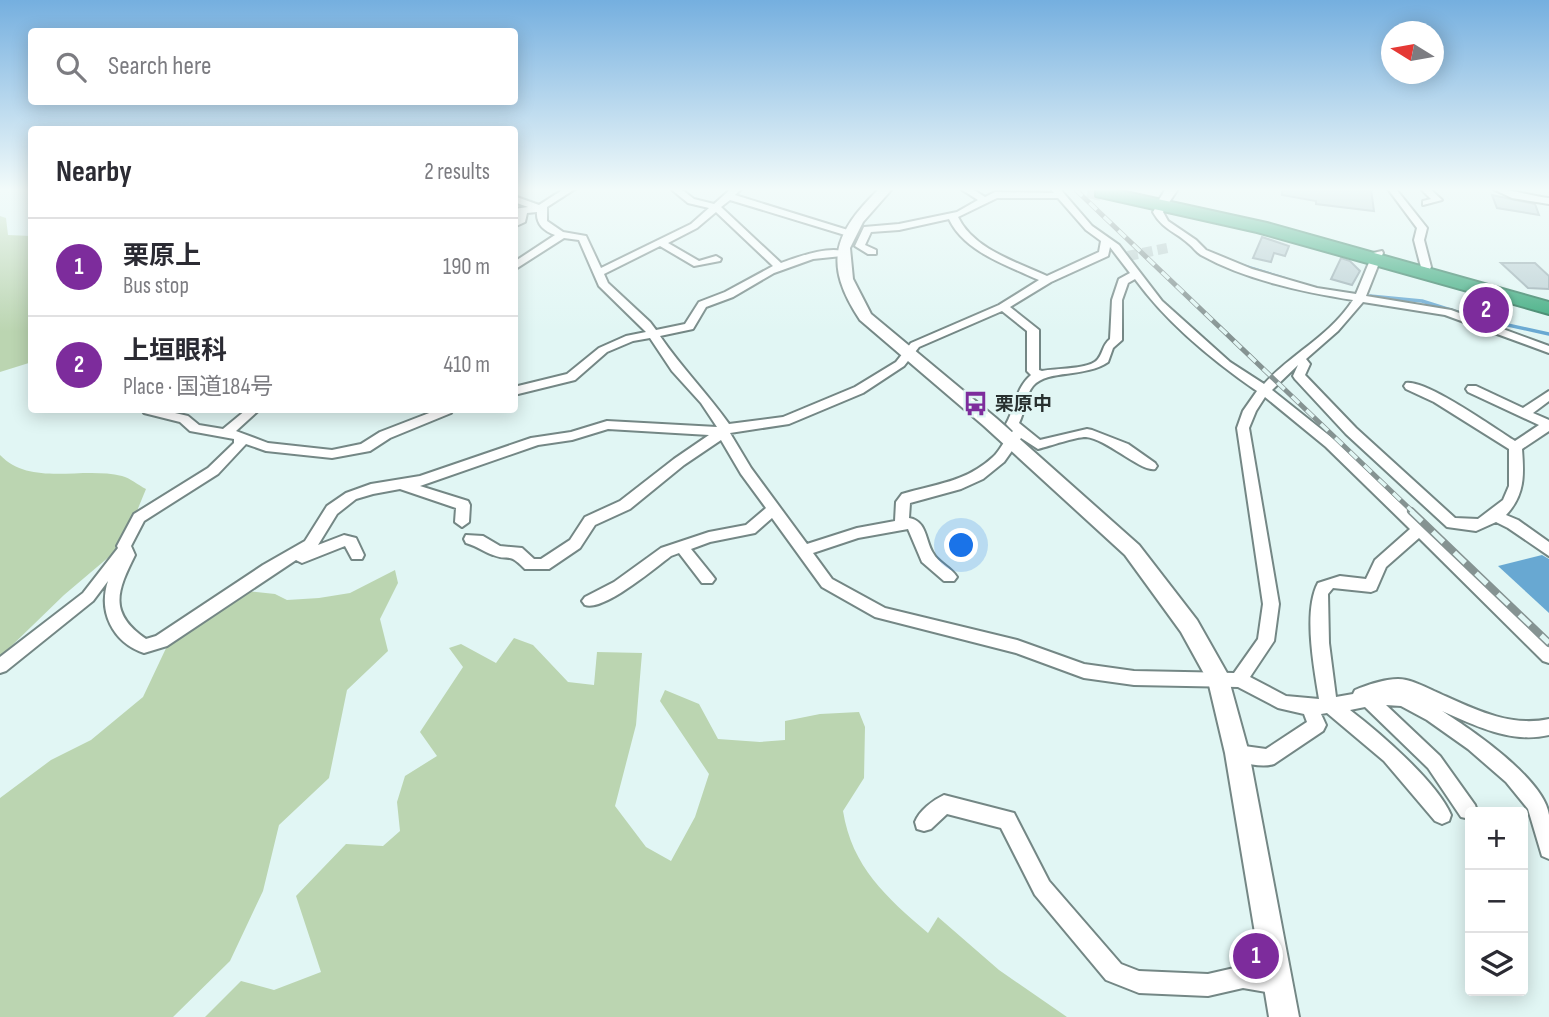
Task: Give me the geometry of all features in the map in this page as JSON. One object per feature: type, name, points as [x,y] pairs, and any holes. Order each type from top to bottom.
[{"type":"highway","points":[[1295,236],[1377,257],[1549,308]]},
{"type":"highway","points":[[1377,257],[1426,267],[1549,300]]},
{"type":"street","points":[[518,264],[560,236]]},
{"type":"street","points":[[566,236],[583,238],[609,293],[652,334],[717,417],[746,471],[827,583],[881,613],[1017,647],[1084,671],[1134,678],[1229,680],[1290,705],[1310,707],[1402,699],[1434,716],[1504,768],[1535,803],[1549,849]]},
{"type":"street","points":[[599,273],[672,236]]},
{"type":"street","points":[[748,236],[779,266]]},
{"type":"street","points":[[518,390],[571,377],[615,343],[689,327],[698,309],[708,301],[734,291],[738,285],[761,277],[779,266],[849,236]]},
{"type":"street","points":[[852,236],[842,273],[851,295],[865,317],[1015,435],[1132,551],[1229,680],[1237,753],[1284,1017]]},
{"type":"street","points":[[853,236],[860,246],[872,252]]},
{"type":"street","points":[[968,236],[1047,280]]},
{"type":"street","points":[[1101,236],[1126,257],[1135,275],[1158,303],[1226,364],[1266,391],[1331,444],[1549,656]]},
{"type":"street","points":[[1420,236],[1426,267]]},
{"type":"street","points":[[1172,247],[1187,238],[1202,252],[1236,267],[1308,289],[1447,312],[1549,350]]},
{"type":"street","points":[[471,539],[483,541],[497,551],[517,552],[530,565],[544,565],[575,544],[590,521],[625,505],[729,428],[785,421],[859,390],[910,354],[915,345],[1003,307],[1047,280],[1104,254],[1106,240]]},
{"type":"street","points":[[660,242],[698,264],[716,259]]},
{"type":"street","points":[[1229,680],[1266,641],[1271,604],[1243,429],[1247,410],[1298,358],[1347,317],[1359,299],[1377,257]]},
{"type":"street","points":[[902,523],[903,502],[907,497],[954,490],[1002,456],[1015,435],[1012,424],[1021,410],[1024,387],[1039,375],[1088,371],[1104,360],[1108,347],[1116,340],[1118,293],[1123,281],[1135,275]]},
{"type":"street","points":[[1003,307],[1033,330],[1033,371],[1039,375]]},
{"type":"street","points":[[1298,358],[1304,364],[1299,376],[1351,431],[1452,523],[1478,525],[1497,517],[1511,500],[1519,482],[1516,447]]},
{"type":"street","points":[[1410,386],[1438,399],[1516,447]]},
{"type":"street","points":[[1472,389],[1549,425],[1516,447]]},
{"type":"street","points":[[1525,413],[1549,395]]},
{"type":"street","points":[[160,413],[184,419],[195,428],[233,435],[266,447],[349,453],[440,413]]},
{"type":"street","points":[[233,435],[251,413]]},
{"type":"street","points":[[124,546],[128,555],[110,598],[113,614],[123,634],[144,646],[161,641],[310,545],[332,510],[351,496],[371,489],[404,486],[536,441],[572,436],[607,425],[723,432]]},
{"type":"street","points":[[1015,435],[1038,445],[1087,433],[1123,447],[1150,466]]},
{"type":"street","points":[[0,666],[88,597],[124,546],[139,518],[213,471],[240,444],[233,435]]},
{"type":"street","points":[[404,486],[463,505],[462,522]]},
{"type":"street","points":[[590,601],[620,586],[666,552],[709,537],[750,529],[774,509]]},
{"type":"street","points":[[1497,517],[1513,524],[1549,550]]},
{"type":"street","points":[[805,550],[902,523],[911,523],[917,529],[927,558],[949,577]]},
{"type":"street","points":[[1418,530],[1380,564],[1371,586],[1337,582],[1324,586],[1318,596],[1324,651],[1323,678],[1329,705],[1354,722],[1400,764],[1442,815]]},
{"type":"street","points":[[259,577],[344,540],[351,542],[357,555]]},
{"type":"street","points":[[681,546],[707,579]]},
{"type":"street","points":[[1465,807],[1434,762],[1359,696],[1397,686],[1500,725],[1540,731],[1549,727]]},
{"type":"street","points":[[1237,753],[1268,758],[1317,726],[1310,707]]},
{"type":"street","points":[[924,822],[944,804],[1007,820],[1042,888],[1114,972],[1139,982],[1209,985],[1243,977],[1278,983]]},
{"type":"green space","points":[[0,236],[28,236],[28,363],[0,372]]},
{"type":"green space","points":[[0,455],[12,465],[26,470],[125,477],[146,489],[123,545],[64,595],[0,657]]},
{"type":"green space","points":[[395,570],[398,583],[380,619],[388,651],[347,690],[329,778],[279,825],[263,891],[230,961],[173,1017],[0,1017],[0,798],[51,760],[91,740],[143,697],[168,644],[237,590],[275,594],[287,600],[319,598],[350,593]]},
{"type":"green space","points":[[514,638],[533,645],[568,682],[594,685],[597,652],[642,653],[636,725],[615,806],[646,847],[671,861],[695,817],[709,774],[660,701],[665,690],[699,704],[718,739],[760,742],[785,740],[785,721],[820,714],[859,712],[865,727],[864,778],[843,811],[854,849],[873,880],[928,933],[938,917],[999,970],[1067,1017],[205,1017],[241,981],[274,990],[321,972],[296,896],[346,844],[383,846],[400,831],[397,802],[405,776],[437,756],[420,732],[463,667],[449,648],[461,644],[496,663]]},
{"type":"water","points":[[1542,555],[1549,559],[1549,613],[1498,566]]},
{"type":"building","points":[[1262,237],[1289,246],[1285,256],[1274,253],[1271,262],[1253,258]]},
{"type":"building","points":[[1341,258],[1350,261],[1360,271],[1352,285],[1331,279]]},
{"type":"building","points":[[1501,263],[1535,263],[1549,276],[1549,289],[1528,288]]},
{"type":"building","points":[[1479,302],[1500,308],[1499,319],[1478,314]]},
{"type":"waterway","points":[[1244,266],[1286,279]]},
{"type":"waterway","points":[[1370,296],[1422,301],[1476,318],[1549,334]]},
{"type":"tunnel","points":[[1128,256],[1172,247]]},
{"type":"railway","points":[[1125,236],[1413,512]]},
{"type":"railway","points":[[1411,511],[1549,643]]},
{"type":"place","name":"上垣眼科","points":[[1486,310]]},
{"type":"place","name":"栗原中","points":[[975,403]]},
{"type":"place","name":"栗原上","points":[[1256,956]]}]
